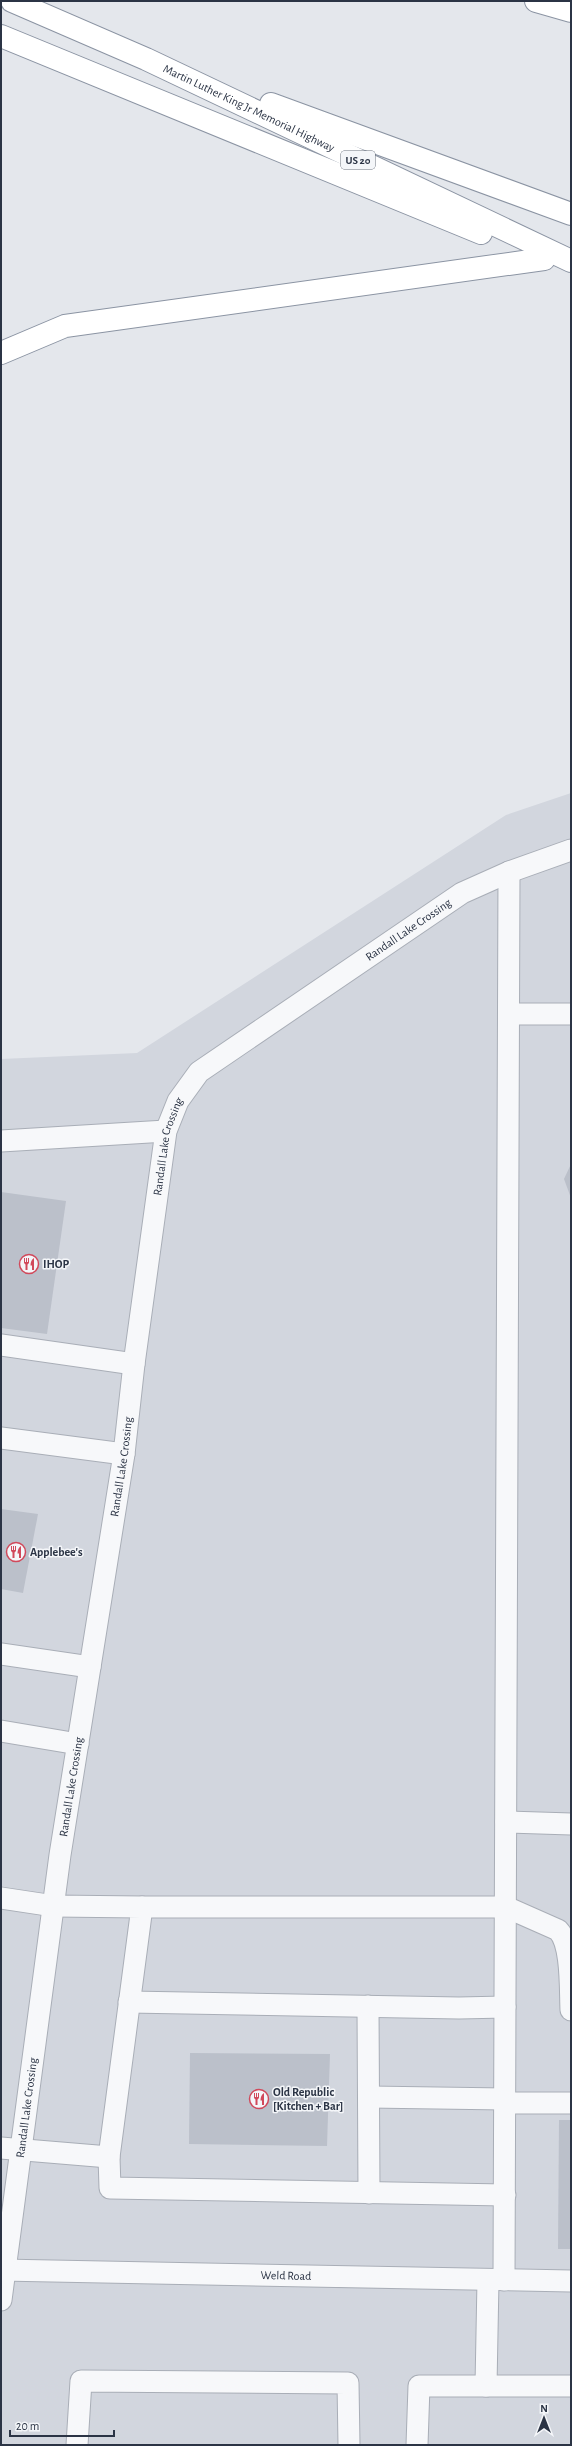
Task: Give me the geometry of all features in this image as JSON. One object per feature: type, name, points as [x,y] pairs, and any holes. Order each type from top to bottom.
[{"type":"highway","name":"Martin Luther King Jr Memorial Highway","points":[[12,1],[146,59],[571,261]]},
{"type":"highway","points":[[536,1],[571,11]]},
{"type":"highway","points":[[1,36],[571,270]]},
{"type":"highway","points":[[146,59],[571,214]]},
{"type":"highway","points":[[1,353],[65,326],[544,259]]},
{"type":"lane","name":"Randall Lake Crossing","points":[[1,2300],[11,2150],[54,1906],[124,1454],[134,1364],[166,1131],[178,1101],[199,1072],[462,893],[510,872],[571,850]]},
{"type":"lane","points":[[486,2386],[505,2195],[510,872]]},
{"type":"lane","points":[[509,1014],[571,1014]]},
{"type":"lane","points":[[1,1141],[166,1131]]},
{"type":"lane","points":[[1,1345],[134,1364]]},
{"type":"lane","points":[[1,1438],[124,1454]]},
{"type":"lane","points":[[1,1654],[90,1667]]},
{"type":"lane","points":[[1,1731],[78,1744]]},
{"type":"lane","points":[[506,1822],[571,1824]]},
{"type":"lane","points":[[1,1898],[54,1906],[506,1907],[558,1930],[564,1935],[567,1948],[571,2010]]},
{"type":"lane","points":[[142,1907],[109,2157],[110,2188],[505,2195]]},
{"type":"lane","points":[[130,2002],[505,2007]]},
{"type":"lane","points":[[368,2006],[369,2193]]},
{"type":"lane","points":[[369,2097],[571,2104]]},
{"type":"lane","points":[[11,2150],[109,2157]]},
{"type":"lane","name":"Weld Road","points":[[3,2270],[571,2281]]},
{"type":"lane","points":[[77,2445],[81,2380],[348,2383],[349,2445]]},
{"type":"lane","points":[[417,2445],[419,2386],[571,2386]]},
{"type":"shaded area","points":[[571,793],[571,2445],[1,2445],[1,1059],[137,1053],[506,815]]},
{"type":"building","points":[[571,1164],[571,1198],[564,1179]]},
{"type":"building","name":"IHOP","points":[[1,1192],[66,1201],[47,1334],[1,1328]]},
{"type":"building","name":"Applebee's","points":[[1,1509],[38,1514],[23,1593],[1,1589]]},
{"type":"building","name":"Old Republic [Kitchen + Bar]","points":[[190,2053],[330,2054],[327,2146],[189,2144]]},
{"type":"building","points":[[559,2120],[571,2120],[571,2249],[558,2249]]},
{"type":"place","name":"IHOP","points":[[29,1264]]},
{"type":"place","name":"Applebee's","points":[[16,1552]]},
{"type":"place","name":"Old Republic [Kitchen + Bar]","points":[[259,2099]]}]
